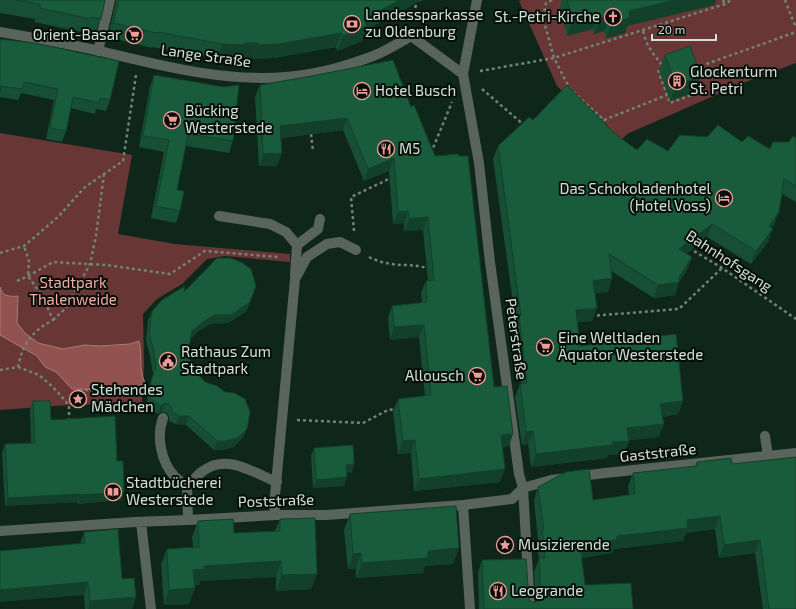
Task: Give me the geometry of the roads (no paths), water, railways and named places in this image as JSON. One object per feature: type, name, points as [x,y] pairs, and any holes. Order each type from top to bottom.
[{"type":"street","points":[[98,51],[110,0]]},
{"type":"street","name":"Peterstraße","points":[[477,0],[464,74],[479,164],[490,262],[519,474],[523,488],[530,609]]},
{"type":"street","name":"Lange Straße","points":[[0,32],[98,51],[138,61],[224,76],[253,78],[286,77],[335,68],[374,56],[411,36],[464,74]]},
{"type":"street","points":[[219,216],[270,224],[286,232],[298,245]]},
{"type":"street","points":[[276,515],[274,506],[298,245],[318,229],[320,219]]},
{"type":"street","points":[[295,279],[307,257],[327,244],[340,242],[356,250]]},
{"type":"street","points":[[163,418],[160,427],[160,442],[164,460],[175,476],[187,487]]},
{"type":"street","points":[[765,436],[768,456]]},
{"type":"street","name":"Gaststraße","points":[[523,488],[551,480],[597,474],[796,453]]},
{"type":"street","points":[[188,520],[187,487],[203,470],[217,464],[233,464],[277,482]]},
{"type":"street","name":"Poststraße","points":[[0,531],[276,515],[326,515],[463,505],[512,499],[523,488]]},
{"type":"street","points":[[463,505],[470,609]]},
{"type":"street","points":[[141,522],[151,609]]},
{"type":"place","name":"St.-Petri-Kirche","points":[[613,17]]},
{"type":"place","name":"Landessparkasse zu Oldenburg","points":[[352,24]]},
{"type":"place","name":"Orient-Basar","points":[[134,35]]},
{"type":"place","name":"Glockenturm St. Petri","points":[[677,81]]},
{"type":"place","name":"Hotel Busch","points":[[362,91]]},
{"type":"place","name":"Bücking Westerstede","points":[[172,120]]},
{"type":"place","name":"M5","points":[[386,149]]},
{"type":"place","name":"Das Schokoladenhotel (Hotel Voss)","points":[[724,198]]},
{"type":"place","name":"Eine Weltladen Äquator Westerstede","points":[[545,347]]},
{"type":"place","name":"Rathaus Zum Stadtpark","points":[[168,361]]},
{"type":"place","name":"Allousch","points":[[477,376]]},
{"type":"place","name":"Stehendes Mädchen","points":[[78,399]]},
{"type":"place","name":"Stadtbücherei Westerstede","points":[[113,492]]},
{"type":"place","name":"Musizierende","points":[[505,545]]},
{"type":"place","name":"Leogrande","points":[[498,591]]},
{"type":"park label","name":"Stadtpark Thalenweide","points":[[73,292]]}]
